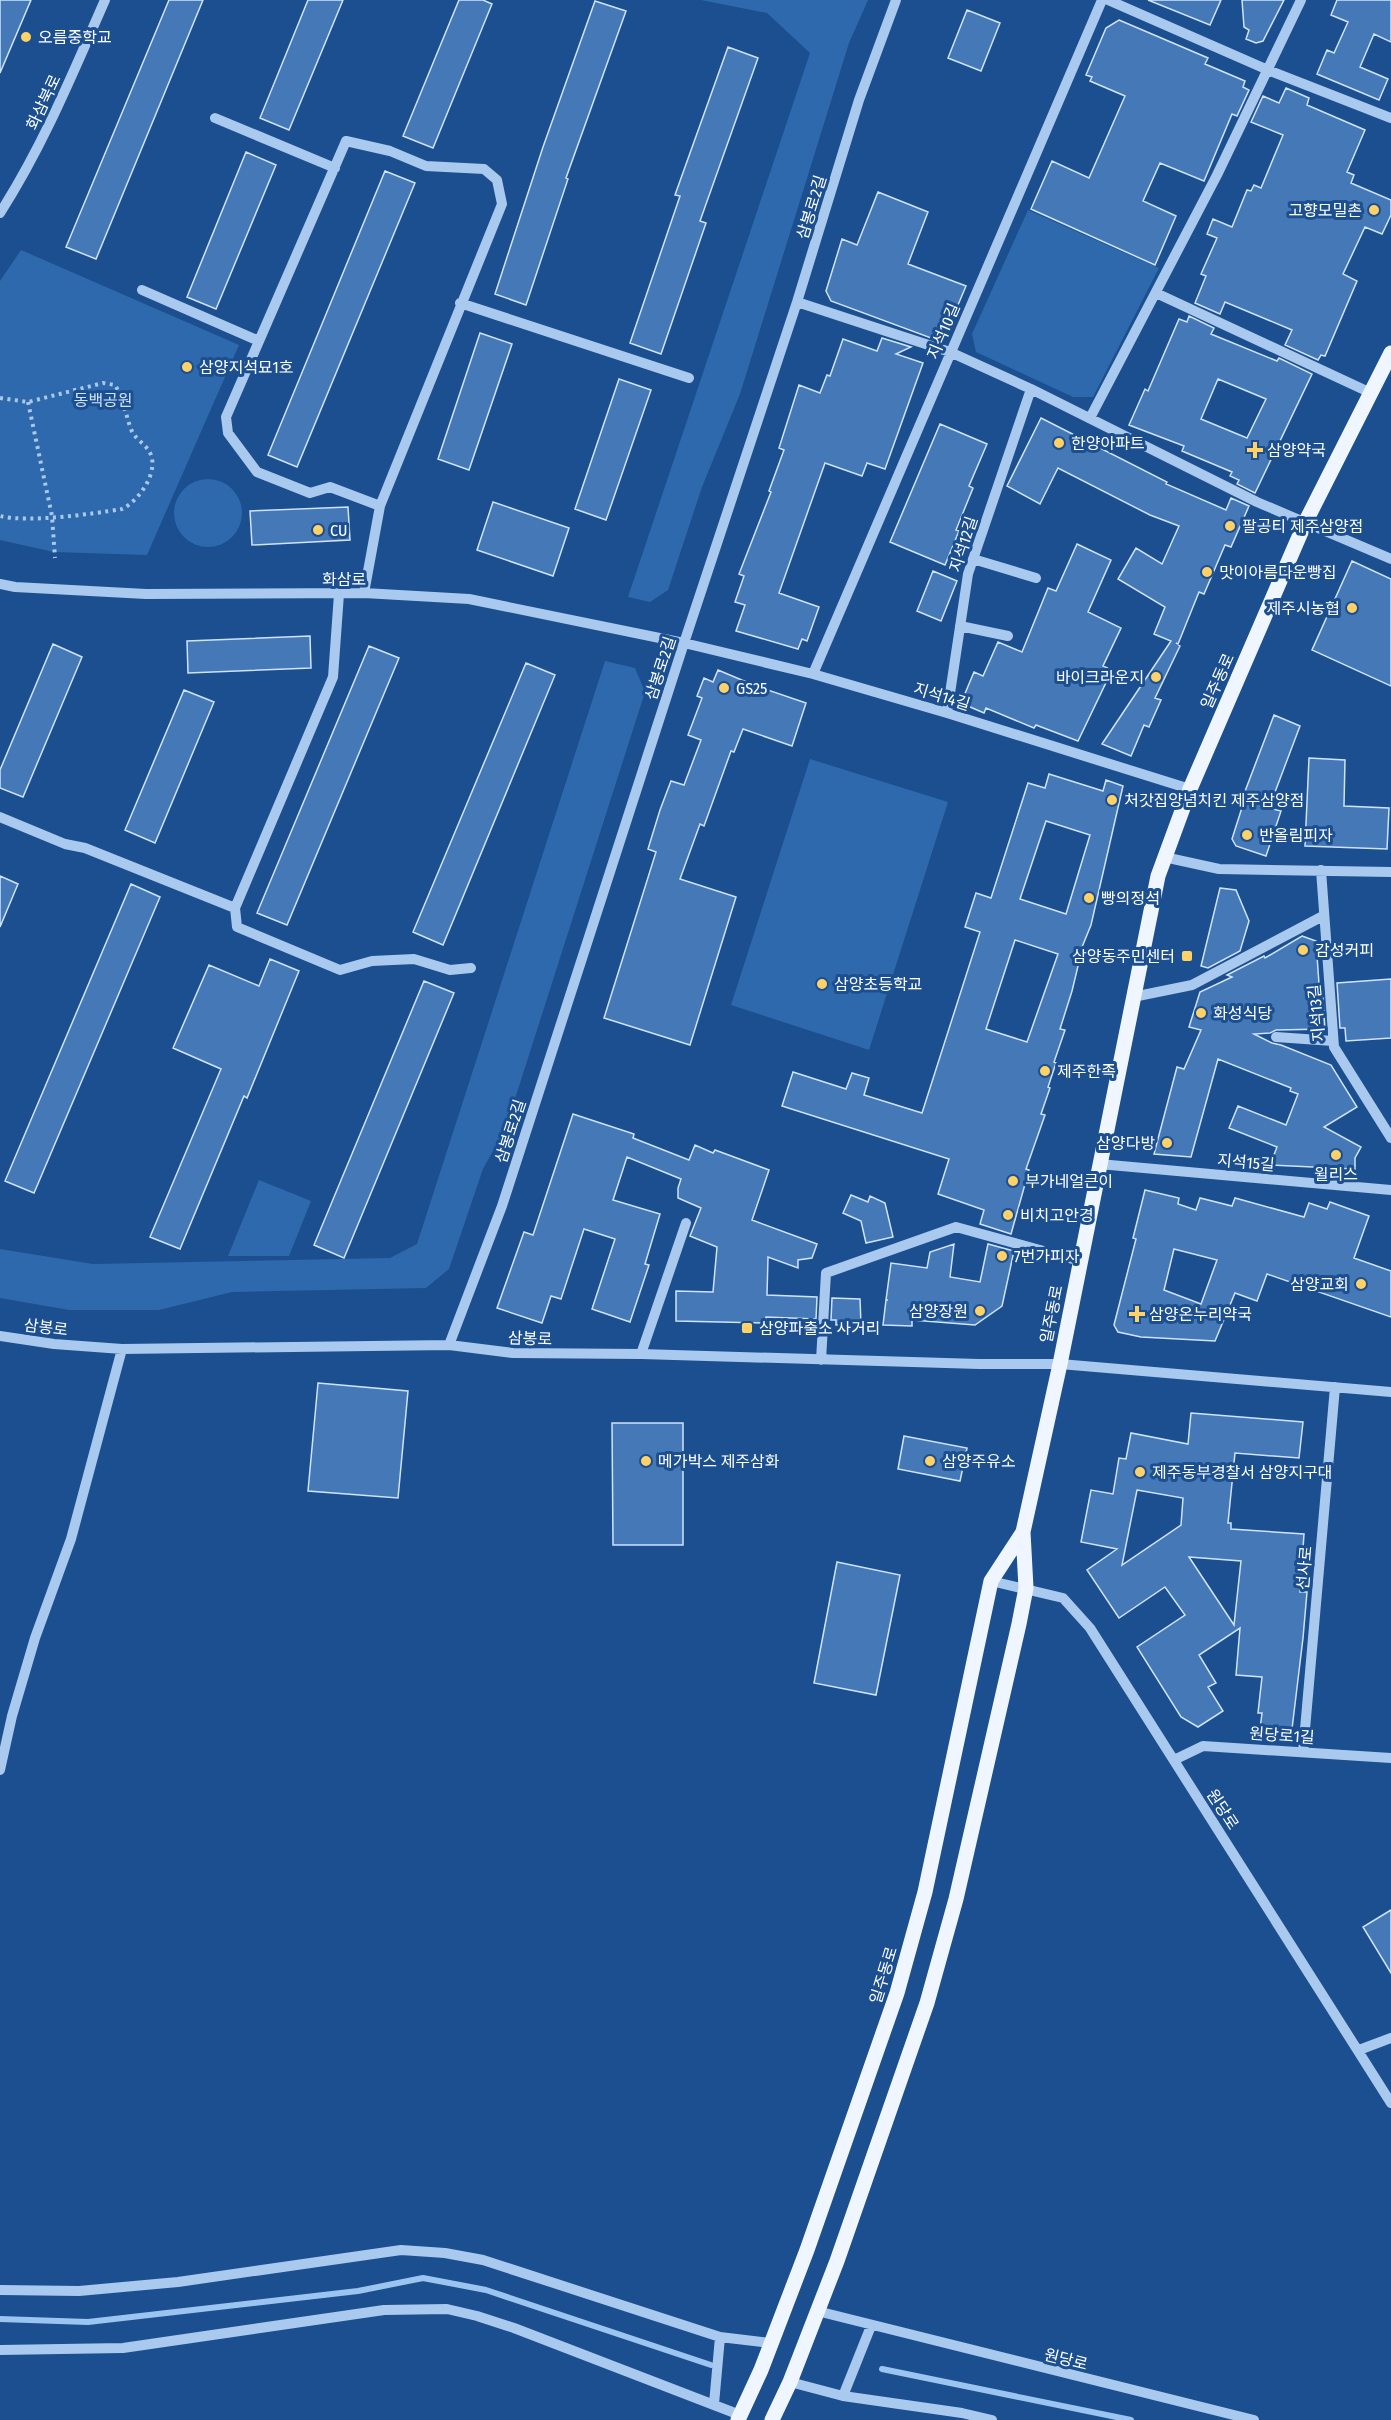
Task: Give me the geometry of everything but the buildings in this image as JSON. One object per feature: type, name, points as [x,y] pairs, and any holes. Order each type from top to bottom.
[{"type":"main road","name":"일주동로","points":[[772,2420],[790,2382],[817,2311],[927,2003],[956,1899],[1026,1588],[1023,1532],[1060,1364],[1158,876],[1190,789],[1305,523],[1391,353]]},
{"type":"main road","name":"일주동로","points":[[739,2417],[807,2250],[897,1994],[925,1892],[991,1581],[1023,1532]]},
{"type":"street","name":"화삼북로","points":[[0,213],[30,165],[48,129],[105,0]]},
{"type":"street","name":"삼봉로2길","points":[[450,1345],[502,1206],[797,302],[860,100],[896,0]]},
{"type":"street","name":"지석10길","points":[[813,674],[1102,0]]},
{"type":"street","points":[[1108,0],[1268,70],[1391,118]]},
{"type":"street","points":[[1090,418],[1156,293],[1301,0]]},
{"type":"street","points":[[215,118],[335,168]]},
{"type":"street","points":[[364,593],[380,506],[460,303],[502,204],[497,180],[484,169],[426,166],[390,151],[346,141],[226,417],[228,433],[257,472],[309,493],[330,487],[380,506]]},
{"type":"street","points":[[142,290],[259,341]]},
{"type":"street","points":[[1156,293],[1371,393]]},
{"type":"street","points":[[797,302],[951,352],[1031,389],[1257,502],[1391,559]]},
{"type":"street","points":[[460,303],[689,378]]},
{"type":"street","name":"지석12길","points":[[947,713],[968,574],[1031,389]]},
{"type":"street","points":[[973,560],[1036,578]]},
{"type":"street","name":"화삼로","points":[[0,584],[15,587],[146,594],[364,593],[469,599],[684,643]]},
{"type":"street","points":[[339,594],[333,677],[234,908],[237,927],[340,970],[372,961],[414,959],[450,969],[471,968]]},
{"type":"street","points":[[960,626],[1008,636]]},
{"type":"street","name":"지석14길","points":[[684,643],[813,674],[1190,789]]},
{"type":"street","points":[[0,817],[65,844],[85,848],[234,908]]},
{"type":"street","points":[[1164,857],[1219,869],[1391,872]]},
{"type":"street","name":"지석13길","points":[[1321,870],[1334,1047],[1391,1138]]},
{"type":"street","points":[[1133,997],[1192,985],[1323,916]]},
{"type":"street","points":[[1276,1037],[1333,1041]]},
{"type":"street","name":"지석15길","points":[[1099,1164],[1391,1190]]},
{"type":"street","points":[[641,1354],[686,1222]]},
{"type":"street","points":[[821,1360],[826,1273],[956,1227],[1080,1262]]},
{"type":"street","name":"삼봉로","points":[[0,1336],[54,1344],[122,1349],[450,1345],[513,1353],[1060,1364]]},
{"type":"street","points":[[0,1770],[35,1638],[71,1539],[122,1349]]},
{"type":"street","points":[[1060,1364],[1391,1392]]},
{"type":"street","name":"선사로","points":[[1303,1752],[1335,1387]]},
{"type":"street","name":"원당로","points":[[991,1581],[1063,1598],[1090,1628],[1391,2103]]},
{"type":"street","name":"원당로1길","points":[[1174,1760],[1203,1746],[1391,1758]]},
{"type":"street","points":[[1359,2050],[1391,2038]]},
{"type":"street","points":[[0,2290],[79,2291],[178,2282],[401,2250],[445,2253],[483,2260],[720,2337],[771,2343]]},
{"type":"street","points":[[0,2350],[123,2348],[384,2310],[447,2309],[514,2328],[714,2404],[739,2417]]},
{"type":"street","name":"원당로","points":[[817,2311],[1254,2420]]},
{"type":"street","points":[[843,2396],[871,2326]]},
{"type":"street","points":[[714,2404],[720,2337]]},
{"type":"street","points":[[790,2382],[843,2396],[962,2412],[992,2420]]},
{"type":"path","points":[[0,398],[28,402],[103,383],[115,385],[123,398],[131,432],[150,452],[152,469],[144,487],[131,504],[122,509],[11,519],[0,516]]},
{"type":"path","points":[[28,402],[52,516],[55,558]]},
{"type":"green space","points":[[701,0],[868,0],[849,43],[740,394],[702,487],[668,590],[650,602],[628,597],[810,53],[767,13]]},
{"type":"green space","points":[[1028,210],[1159,268],[1093,397],[1073,397],[976,352],[972,334]]},
{"type":"green space","name":"동백공원","points":[[21,250],[239,345],[147,555],[54,552],[0,540],[0,281]]},
{"type":"green space","points":[[201,479],[215,479],[227,484],[237,494],[242,513],[237,532],[227,542],[215,547],[201,547],[189,542],[179,532],[174,520],[174,506],[179,494],[189,484]]},
{"type":"green space","points":[[605,661],[635,668],[645,692],[506,1127],[483,1169],[449,1269],[426,1288],[232,1292],[159,1310],[69,1310],[0,1298],[0,1249],[93,1264],[390,1258],[417,1244]]},
{"type":"green space","points":[[810,759],[948,802],[869,1050],[731,1005]]},
{"type":"green space","points":[[259,1180],[311,1201],[289,1256],[228,1256]]},
{"type":"waterway","points":[[0,2319],[88,2322],[358,2291],[423,2278],[486,2290],[711,2365]]},
{"type":"waterway","points":[[882,2369],[1131,2420]]},
{"type":"place","name":"오름중학교","points":[[26,37]]},
{"type":"place","name":"고향모밀촌","points":[[1374,210]]},
{"type":"place","name":"삼양지석묘1호","points":[[187,367]]},
{"type":"place","name":"한양아파트","points":[[1059,443]]},
{"type":"place","name":"삼양약국","points":[[1255,450]]},
{"type":"place","name":"팔공티 제주삼양점","points":[[1230,526]]},
{"type":"place","name":"CU","points":[[318,530]]},
{"type":"place","name":"맛이아름다운빵집","points":[[1207,572]]},
{"type":"place","name":"제주시농협","points":[[1352,608]]},
{"type":"place","name":"바이크라운지","points":[[1156,677]]},
{"type":"place","name":"GS25","points":[[724,688]]},
{"type":"place","name":"처갓집양념치킨 제주삼양점","points":[[1112,800]]},
{"type":"place","name":"반올림피자","points":[[1247,835]]},
{"type":"place","name":"빵의정석","points":[[1089,898]]},
{"type":"place","name":"감성커피","points":[[1303,950]]},
{"type":"place","name":"삼양동주민센터","points":[[1187,956]]},
{"type":"place","name":"삼양초등학교","points":[[822,984]]},
{"type":"place","name":"화성식당","points":[[1201,1013]]},
{"type":"place","name":"제주한족","points":[[1045,1071]]},
{"type":"place","name":"삼양다방","points":[[1167,1143]]},
{"type":"place","name":"윌리스","points":[[1336,1155]]},
{"type":"place","name":"부가네얼큰이","points":[[1013,1181]]},
{"type":"place","name":"비치고안경","points":[[1008,1215]]},
{"type":"place","name":"7번가피자","points":[[1002,1256]]},
{"type":"place","name":"삼양교회","points":[[1361,1284]]},
{"type":"place","name":"삼양장원","points":[[980,1311]]},
{"type":"place","name":"삼양온누리약국","points":[[1137,1314]]},
{"type":"place","name":"삼양파출소 사거리","points":[[747,1328]]},
{"type":"place","name":"메가박스 제주삼화","points":[[646,1461]]},
{"type":"place","name":"삼양주유소","points":[[930,1461]]},
{"type":"place","name":"제주동부경찰서 삼양지구대","points":[[1140,1472]]}]
